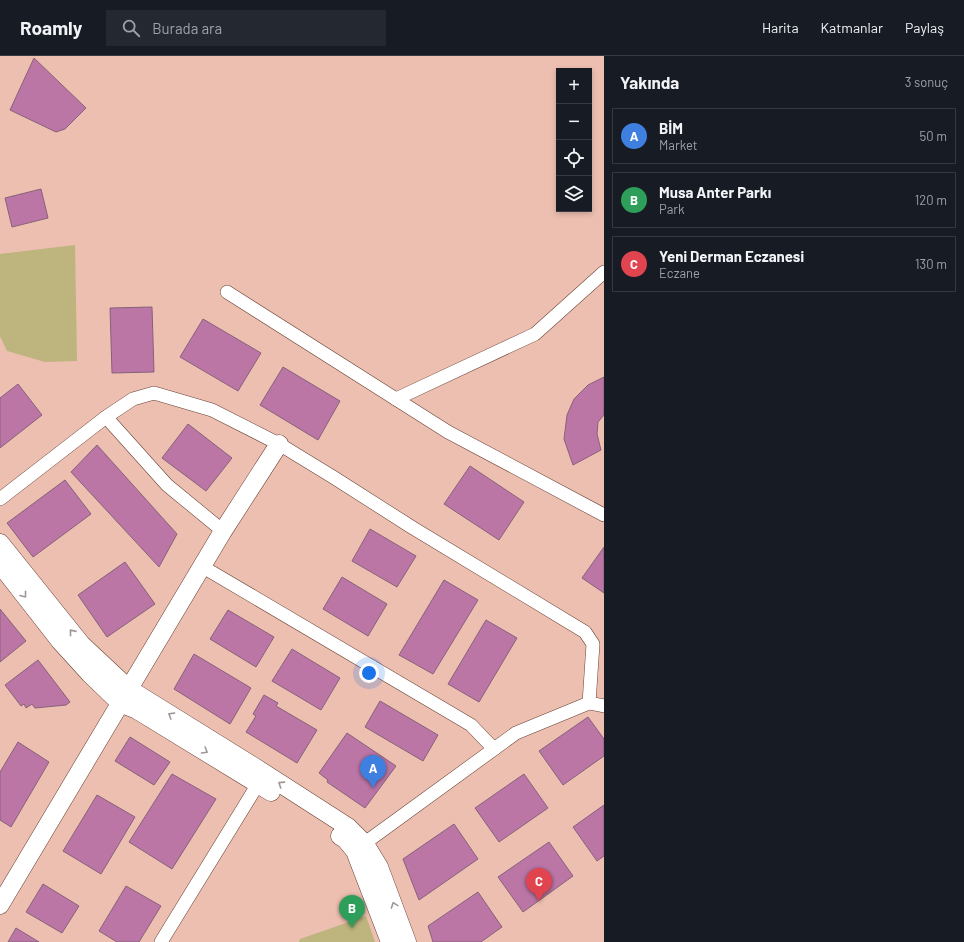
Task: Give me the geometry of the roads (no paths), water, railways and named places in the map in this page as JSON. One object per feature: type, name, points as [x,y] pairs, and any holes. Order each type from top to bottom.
[{"type":"main road","points":[[0,905],[223,531],[279,444]]},
{"type":"main road","points":[[0,543],[81,644],[137,710],[360,847],[390,942]]},
{"type":"main road","points":[[0,564],[60,641],[90,674],[125,696],[253,766],[348,827],[360,847],[379,867],[407,942]]},
{"type":"street","points":[[396,399],[535,334],[604,272]]},
{"type":"street","points":[[227,292],[448,432],[604,515]]},
{"type":"street","points":[[0,499],[106,417],[133,399],[154,393],[212,410],[279,444],[333,476],[412,528],[585,632],[593,644],[589,703]]},
{"type":"street","points":[[106,417],[167,485],[223,531]]},
{"type":"street","points":[[202,567],[470,725],[494,749]]},
{"type":"street","points":[[360,847],[516,733],[589,703],[604,706]]},
{"type":"street","points":[[161,942],[258,784]]},
{"type":"place","name":"BİM","points":[[373,788]]},
{"type":"place","name":"Yeni Derman Eczanesi","points":[[539,901]]},
{"type":"place","name":"Musa Anter Parkı","points":[[352,928]]}]
